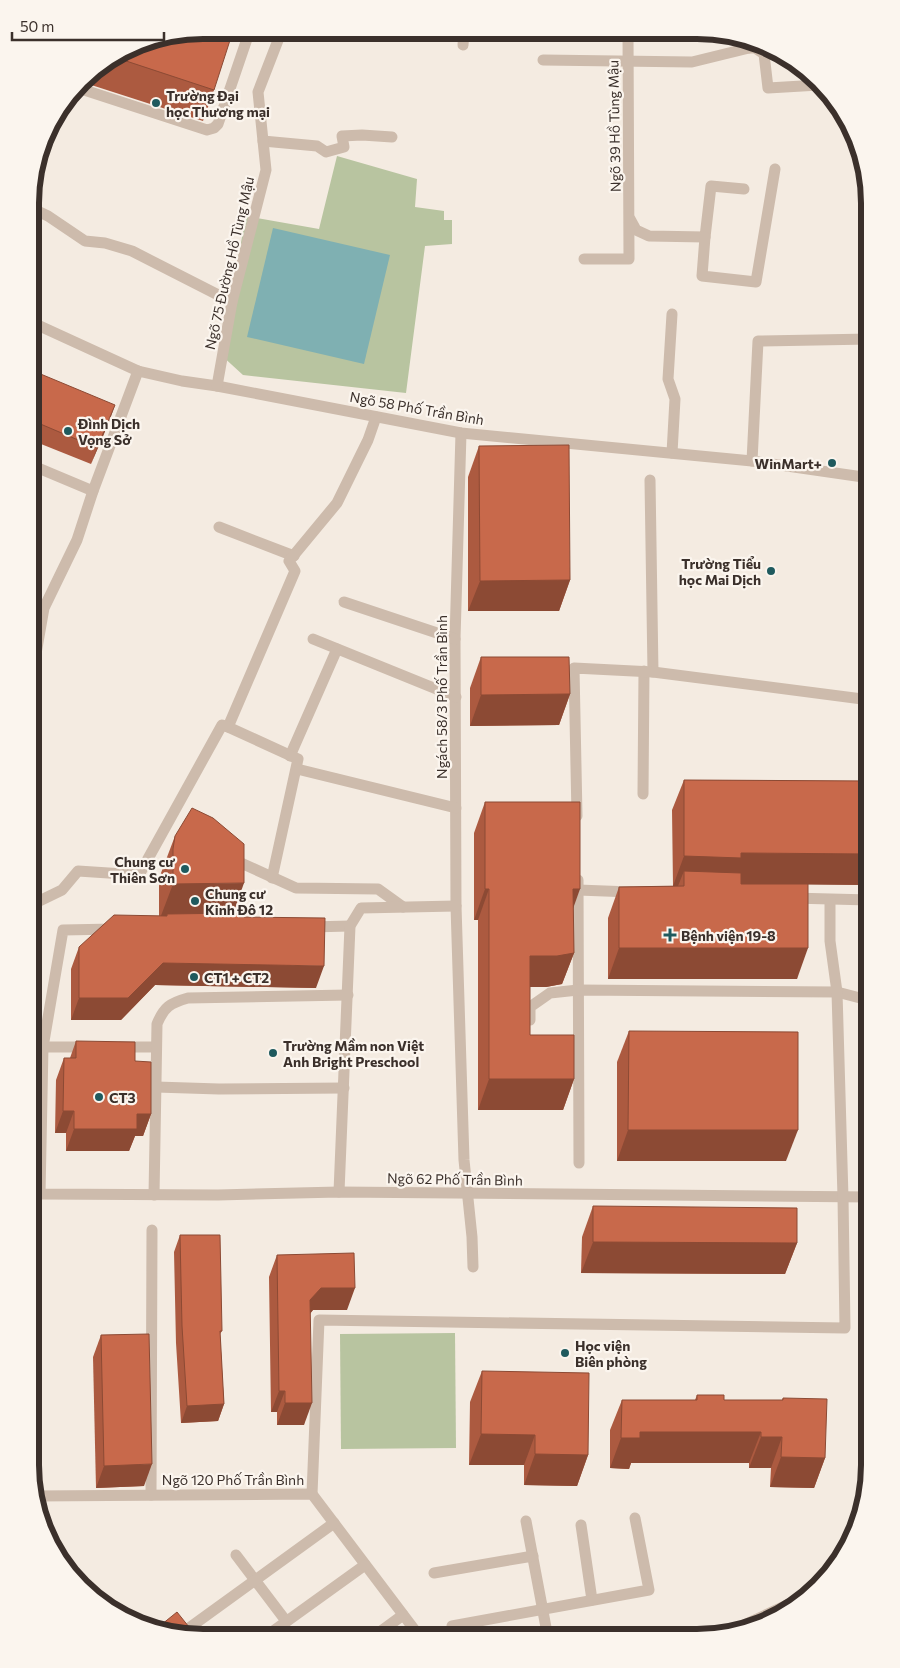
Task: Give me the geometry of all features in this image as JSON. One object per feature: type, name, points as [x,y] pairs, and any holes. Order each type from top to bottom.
[{"type":"lane","points":[[84,90],[207,130],[214,128],[218,124],[247,39]]},
{"type":"lane","name":"Ngõ 75 Đường Hồ Tùng Mậu","points":[[217,386],[232,302],[266,170],[258,92],[279,39]]},
{"type":"lane","points":[[463,39],[463,45]]},
{"type":"lane","name":"Ngõ 39 Hồ Tùng Mậu","points":[[584,259],[629,259],[628,39]]},
{"type":"lane","points":[[543,60],[692,62],[748,47]]},
{"type":"lane","points":[[761,52],[764,54],[768,88],[810,86]]},
{"type":"lane","points":[[263,141],[317,146],[326,152],[344,147],[342,136],[392,137]]},
{"type":"lane","points":[[744,190],[711,186],[702,276],[756,282],[775,169]]},
{"type":"lane","points":[[39,212],[85,241],[105,243],[132,251],[232,302]]},
{"type":"lane","points":[[630,220],[636,230],[649,236],[705,237]]},
{"type":"lane","points":[[672,314],[668,379],[675,399],[672,453]]},
{"type":"lane","name":"Ngõ 58 Phố Trần Bình","points":[[39,326],[138,371],[182,381],[217,386],[460,433],[752,461],[861,477]]},
{"type":"lane","points":[[752,461],[758,341],[861,338]]},
{"type":"lane","points":[[39,636],[44,608],[78,540],[93,491],[138,371]]},
{"type":"lane","points":[[228,726],[295,571],[289,561],[338,504],[368,440],[376,417]]},
{"type":"lane","name":"Ngách 58/3 Phố Trần Bình","points":[[460,433],[456,639],[456,906],[464,1160],[472,1237],[472,1267]]},
{"type":"lane","points":[[39,468],[93,491]]},
{"type":"lane","points":[[643,794],[649,671],[650,480]]},
{"type":"lane","points":[[219,527],[294,556]]},
{"type":"lane","points":[[344,602],[456,639]]},
{"type":"lane","points":[[314,639],[456,697]]},
{"type":"lane","points":[[290,756],[337,649]]},
{"type":"lane","points":[[577,832],[574,668],[649,671],[861,699]]},
{"type":"lane","points":[[39,901],[62,890],[78,871],[138,875],[222,726],[228,726],[298,759],[272,878]]},
{"type":"lane","points":[[297,769],[456,808]]},
{"type":"lane","points":[[215,855],[225,856],[238,861],[296,888],[378,888],[403,907]]},
{"type":"lane","points":[[578,871],[578,990],[574,1056],[579,1163]]},
{"type":"lane","points":[[578,890],[646,893]]},
{"type":"lane","points":[[781,898],[861,900]]},
{"type":"lane","points":[[312,1494],[318,1320],[844,1328],[843,1197],[837,992],[830,941],[830,900]]},
{"type":"lane","points":[[339,1192],[350,926],[361,908],[456,906]]},
{"type":"lane","points":[[301,927],[350,926]]},
{"type":"lane","points":[[123,929],[63,930],[43,1047],[156,1047]]},
{"type":"lane","points":[[529,1036],[530,1007],[550,993],[578,990],[837,992],[861,998]]},
{"type":"lane","points":[[154,1196],[157,1024],[162,1013],[172,1003],[188,998],[348,995]]},
{"type":"lane","name":"Ngõ 62 Phố Trần Bình","points":[[43,1047],[40,1194],[154,1196],[339,1192],[861,1198]]},
{"type":"lane","points":[[156,1087],[219,1089],[344,1088]]},
{"type":"lane","points":[[150,1495],[152,1230]]},
{"type":"lane","name":"Ngõ 120 Phố Trần Bình","points":[[42,1496],[312,1494],[414,1629]]},
{"type":"lane","points":[[452,1626],[649,1590],[636,1518]]},
{"type":"lane","points":[[526,1521],[546,1629]]},
{"type":"lane","points":[[189,1628],[334,1523]]},
{"type":"lane","points":[[581,1525],[592,1600]]},
{"type":"lane","points":[[236,1555],[286,1621]]},
{"type":"lane","points":[[434,1573],[533,1556]]},
{"type":"lane","points":[[276,1629],[365,1565]]},
{"type":"lane","points":[[384,1629],[403,1615]]},
{"type":"green space","points":[[337,156],[417,179],[415,207],[444,211],[444,220],[452,220],[452,244],[425,246],[406,393],[243,375],[220,354],[246,216],[319,229]]},
{"type":"green space","points":[[455,1333],[456,1448],[341,1449],[340,1334]]},
{"type":"water","points":[[273,228],[390,255],[364,364],[247,337]]},
{"type":"building","points":[[230,39],[214,90],[123,60],[150,47],[182,40]]},
{"type":"building","points":[[39,373],[115,405],[97,448],[39,423]]},
{"type":"building","points":[[569,445],[570,580],[480,581],[479,446]]},
{"type":"building","points":[[481,657],[569,657],[570,694],[481,695]]},
{"type":"building","points":[[684,780],[861,781],[861,854],[741,853],[741,858],[684,856]]},
{"type":"building","points":[[485,802],[580,802],[580,889],[573,889],[574,953],[557,956],[530,956],[530,1035],[574,1035],[574,1079],[489,1079],[489,889],[485,889]]},
{"type":"building","points":[[192,808],[213,818],[244,844],[244,883],[173,884],[175,836]]},
{"type":"building","points":[[684,871],[741,873],[741,884],[808,884],[808,948],[619,948],[619,887],[684,886]]},
{"type":"building","points":[[239,913],[239,917],[325,918],[324,966],[163,963],[128,998],[79,998],[79,947],[114,915],[167,916],[167,914]]},
{"type":"building","points":[[629,1031],[798,1032],[798,1130],[628,1130]]},
{"type":"building","name":"CT3","points":[[76,1041],[135,1042],[135,1061],[151,1062],[151,1114],[137,1114],[137,1129],[74,1129],[74,1111],[63,1111],[64,1058],[76,1058]]},
{"type":"building","points":[[593,1206],[797,1208],[797,1243],[593,1242]]},
{"type":"building","points":[[180,1235],[220,1235],[222,1331],[220,1331],[224,1404],[187,1406],[182,1326]]},
{"type":"building","points":[[354,1253],[355,1288],[321,1288],[310,1300],[312,1403],[285,1403],[285,1391],[279,1391],[277,1255]]},
{"type":"building","points":[[149,1334],[152,1464],[104,1466],[101,1335]]},
{"type":"building","points":[[482,1371],[589,1373],[588,1455],[535,1454],[535,1435],[481,1434]]},
{"type":"building","points":[[697,1395],[724,1395],[724,1400],[827,1399],[825,1458],[781,1457],[782,1437],[761,1437],[761,1432],[640,1432],[640,1438],[621,1438],[622,1400],[697,1400]]},
{"type":"building","points":[[177,1612],[190,1628],[182,1628],[162,1624]]},
{"type":"place","name":"Trường Đại học Thương mại","points":[[156,103]]},
{"type":"place","name":"Đình Dịch Vọng Sở","points":[[68,431]]},
{"type":"place","name":"WinMart+","points":[[832,463]]},
{"type":"place","name":"Trường Tiểu học Mai Dịch","points":[[771,571]]},
{"type":"place","name":"Chung cư Thiên Sơn","points":[[185,869]]},
{"type":"place","name":"Chung cư Kinh Đô 12","points":[[195,901]]},
{"type":"place","name":"Bệnh viện 19-8","points":[[670,935]]},
{"type":"place","name":"CT1 + CT2","points":[[194,977]]},
{"type":"place","name":"Trường Mầm non Việt Anh Bright Preschool","points":[[273,1053]]},
{"type":"place","name":"CT3","points":[[99,1097]]},
{"type":"place","name":"Học viện Biên phòng","points":[[565,1353]]}]
